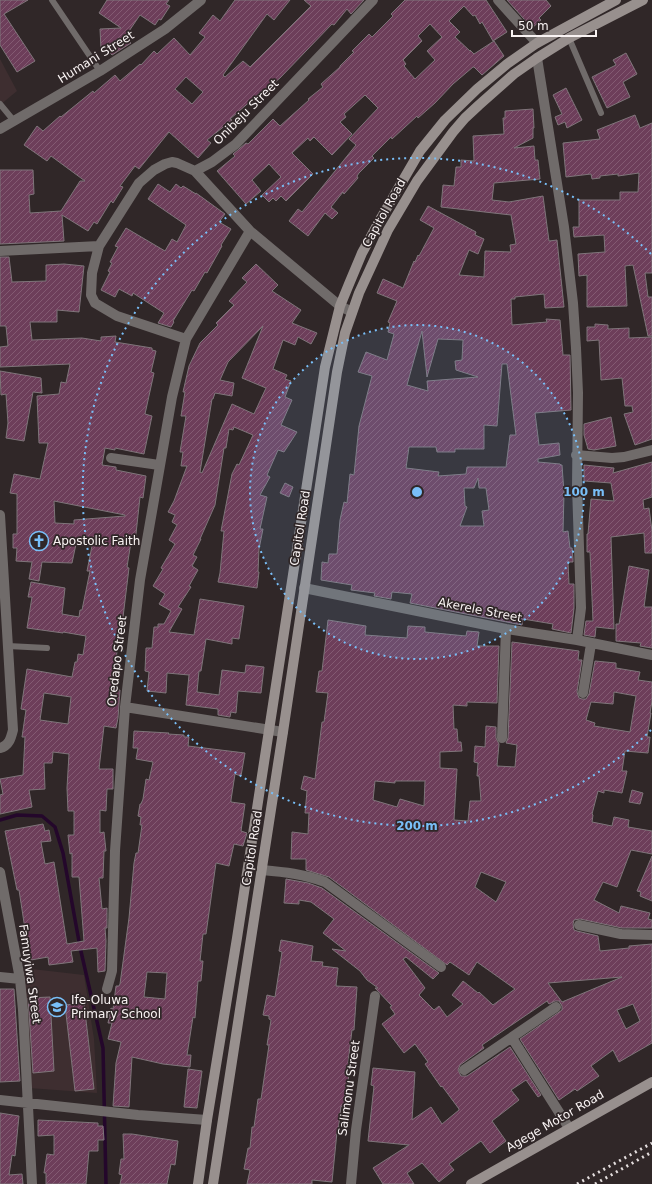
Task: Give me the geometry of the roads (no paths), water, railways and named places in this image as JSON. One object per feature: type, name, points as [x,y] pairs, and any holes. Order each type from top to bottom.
[{"type":"main road","name":"Capitol Road","points":[[198,1184],[207,1120],[239,931],[324,367],[340,306],[362,253],[381,218],[420,151],[445,120],[477,89],[507,64],[537,43],[616,0]]},
{"type":"main road","name":"Capitol Road","points":[[213,1184],[337,372],[345,333],[352,312],[388,230],[417,181],[465,118],[514,74],[537,58],[569,38],[643,0]]},
{"type":"main road","name":"Agege Motor Road","points":[[471,1184],[652,1082]]},
{"type":"street","name":"Humani Street","points":[[0,129],[100,71],[165,29],[201,0]]},
{"type":"street","name":"Onibeju Street","points":[[195,171],[212,162],[236,144],[373,0]]},
{"type":"street","points":[[498,0],[537,43]]},
{"type":"street","points":[[537,58],[564,227],[573,303],[578,393],[576,455],[581,608],[577,640]]},
{"type":"street","points":[[186,339],[117,316],[95,303],[91,295],[92,273],[99,246],[139,183],[154,170],[172,162],[195,171],[250,231],[340,306],[352,312]]},
{"type":"street","name":"Oredapo Street","points":[[108,989],[112,971],[115,851],[125,707],[140,580],[159,465],[172,397],[186,339],[250,231]]},
{"type":"street","points":[[0,251],[99,246]]},
{"type":"street","points":[[576,455],[612,458],[624,457],[652,450]]},
{"type":"street","points":[[111,458],[159,465]]},
{"type":"street","points":[[0,515],[13,730],[12,738],[8,744],[3,748],[0,748]]},
{"type":"street","name":"Akerele Street","points":[[304,588],[506,629],[577,640],[652,655]]},
{"type":"street","points":[[502,738],[506,629]]},
{"type":"street","points":[[583,693],[592,644]]},
{"type":"street","points":[[125,707],[283,732]]},
{"type":"street","points":[[262,870],[294,872],[324,882],[441,967]]},
{"type":"street","name":"Famuyiwa Street","points":[[0,872],[20,979],[32,1184]]},
{"type":"street","points":[[579,925],[621,934],[652,935]]},
{"type":"street","points":[[0,977],[20,979]]},
{"type":"street","name":"Salimonu Street","points":[[350,1184],[375,996]]},
{"type":"street","points":[[464,1070],[556,1007]]},
{"type":"street","points":[[512,1038],[569,1128]]},
{"type":"street","points":[[0,1100],[110,1112],[207,1120]]},
{"type":"lane","points":[[52,0],[100,71]]},
{"type":"lane","points":[[569,38],[601,113]]},
{"type":"lane","points":[[0,104],[14,121]]},
{"type":"lane","points":[[8,646],[47,648]]},
{"type":"waterway","points":[[0,820],[17,815],[42,816],[55,827],[63,853],[80,947],[103,1048],[106,1184]]},
{"type":"railway","points":[[577,1184],[652,1143]]},
{"type":"railway","points":[[595,1184],[652,1152]]},
{"type":"place","name":"Apostolic Faith","points":[[39,541]]},
{"type":"place","name":"Ife-Oluwa Primary School","points":[[57,1007]]}]
